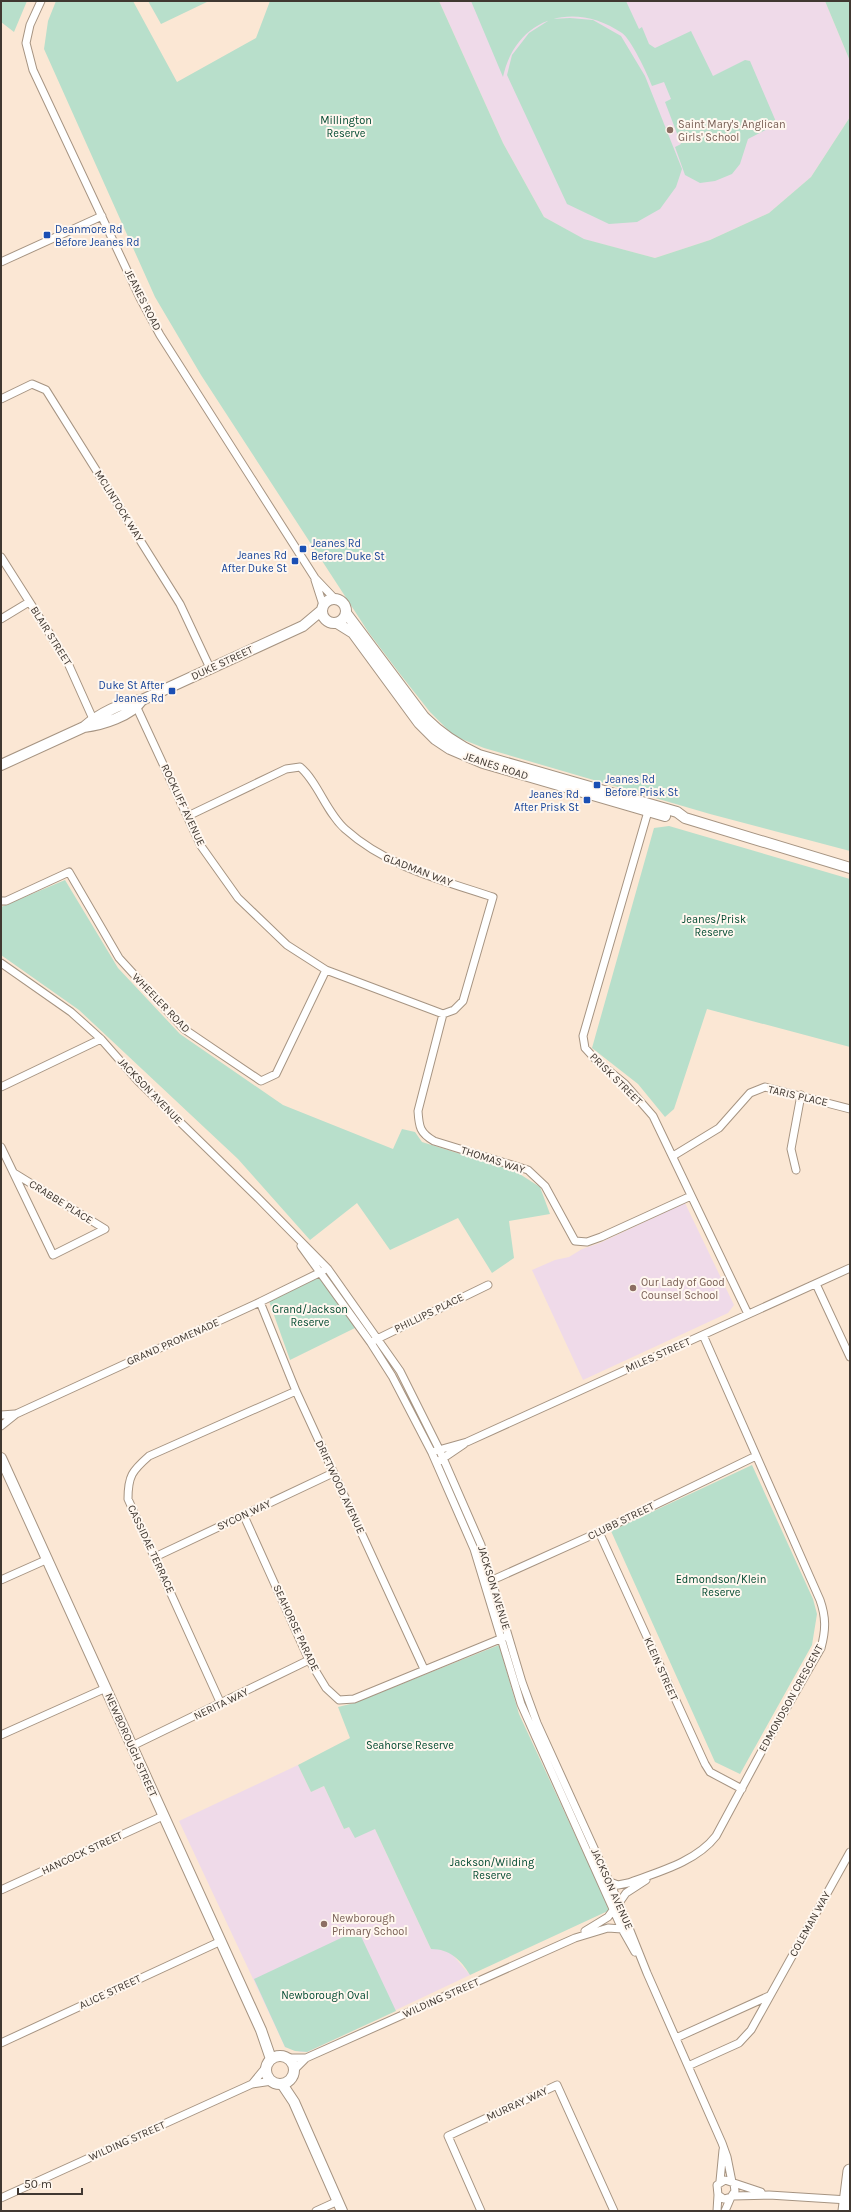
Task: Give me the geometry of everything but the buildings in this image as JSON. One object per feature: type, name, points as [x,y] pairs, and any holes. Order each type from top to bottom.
[{"type":"highway","points":[[847,2204],[850,2171]]},
{"type":"main road","points":[[322,607],[327,600],[334,598]]},
{"type":"main road","name":"JEANES ROAD","points":[[334,598],[344,602],[346,613],[424,717],[439,732],[453,742],[479,755],[649,808]]},
{"type":"main road","name":"DUKE STREET","points":[[303,626],[322,607]]},
{"type":"main road","name":"JEANES ROAD","points":[[322,607],[323,616],[353,634],[419,723],[435,739],[450,749],[483,763],[649,808],[677,812],[685,818],[850,865]]},
{"type":"main road","points":[[332,622],[343,620],[346,613]]},
{"type":"main road","name":"DUKE STREET","points":[[84,727],[96,726],[210,668],[303,626],[332,622]]},
{"type":"main road","name":"DUKE STREET","points":[[1,765],[84,727],[93,719],[131,701],[139,704]]},
{"type":"main road","name":"JEANES ROAD","points":[[837,862],[850,868]]},
{"type":"main road","name":"NEWBOROUGH STREET","points":[[1,1458],[48,1559],[219,1942],[276,2060]]},
{"type":"main road","name":"NEWBOROUGH STREET","points":[[276,2060],[293,2064],[294,2102]]},
{"type":"main road","name":"NEWBOROUGH STREET","points":[[276,2060],[268,2077],[277,2083],[294,2102],[342,2211]]},
{"type":"main road","points":[[277,2083],[293,2074]]},
{"type":"street","name":"JEANES ROAD","points":[[41,1],[30,25],[26,43],[34,70],[150,317],[315,578],[334,598]]},
{"type":"street","points":[[1,262],[102,216]]},
{"type":"street","name":"MCLINTOCK WAY","points":[[1,399],[32,384],[46,390],[180,604],[210,668]]},
{"type":"street","name":"BLAIR STREET","points":[[1,557],[67,661],[93,719]]},
{"type":"street","name":"JEANES ROAD","points":[[315,578],[322,607]]},
{"type":"street","points":[[1,619],[29,602]]},
{"type":"street","name":"ROCKLIFF AVENUE","points":[[139,704],[201,846],[238,898],[287,945],[326,970],[443,1014]]},
{"type":"street","name":"GLADMAN WAY","points":[[188,816],[286,769],[300,767],[305,772],[325,804],[344,828],[381,856],[432,877],[493,897],[463,1001],[454,1010],[443,1014]]},
{"type":"street","name":"PRISK STREET","points":[[649,808],[583,1036],[585,1048],[597,1061],[625,1084],[653,1116],[748,1314]]},
{"type":"street","name":"WHEELER ROAD","points":[[1,901],[6,901],[69,872],[119,958],[184,1029],[262,1082],[276,1074],[326,970]]},
{"type":"street","name":"JACKSON AVENUE","points":[[1,963],[72,1012],[101,1039],[138,1081],[328,1268],[378,1338],[403,1377],[439,1449],[481,1545],[489,1582],[505,1636],[531,1709],[610,1882],[647,1973],[722,2143],[733,2183]]},
{"type":"street","name":"THOMAS WAY","points":[[443,1014],[418,1111],[420,1128],[427,1137],[434,1142],[528,1170],[545,1186],[574,1241],[587,1242],[602,1237],[691,1196]]},
{"type":"street","points":[[1,1087],[101,1039]]},
{"type":"street","name":"TARIS PLACE","points":[[673,1156],[719,1128],[750,1093],[765,1087],[801,1095],[850,1109]]},
{"type":"street","points":[[796,1170],[791,1149],[801,1095]]},
{"type":"street","name":"CRABBE PLACE","points":[[1,1147],[53,1254],[105,1229],[14,1173]]},
{"type":"street","name":"JACKSON AVENUE","points":[[290,1231],[371,1343],[392,1376],[432,1453],[489,1582]]},
{"type":"street","name":"GRAND PROMENADE","points":[[1,1426],[16,1414],[260,1302],[328,1268]]},
{"type":"street","name":"MILES STREET","points":[[432,1453],[439,1449],[467,1442],[850,1268]]},
{"type":"street","points":[[816,1284],[850,1357]]},
{"type":"street","name":"PHILLIPS PLACE","points":[[371,1343],[378,1338],[488,1285]]},
{"type":"street","name":"DRIFTWOOD AVENUE","points":[[260,1302],[296,1391],[424,1669]]},
{"type":"street","name":"EDMONDSON CRESCENT","points":[[610,1882],[621,1885],[656,1873],[694,1855],[709,1845],[716,1836],[764,1747],[821,1648],[826,1625],[820,1600],[703,1335]]},
{"type":"street","name":"CASSIDAE TERRACE","points":[[221,1704],[128,1499],[128,1482],[134,1470],[149,1456],[296,1391]]},
{"type":"street","name":"GRAND PROMENADE","points":[[1,1415],[16,1414]]},
{"type":"street","name":"MILES STREET","points":[[436,1462],[443,1459],[467,1442]]},
{"type":"street","name":"CLUBB STREET","points":[[489,1582],[599,1532],[756,1456]]},
{"type":"street","name":"SYCON WAY","points":[[155,1557],[333,1473]]},
{"type":"street","name":"SEAHORSE PARADE","points":[[244,1516],[309,1660],[326,1688],[340,1700],[354,1699],[505,1636]]},
{"type":"street","name":"KLEIN STREET","points":[[599,1532],[705,1764],[710,1772],[742,1789]]},
{"type":"street","points":[[1,1580],[48,1559]]},
{"type":"street","name":"JACKSON AVENUE","points":[[505,1636],[521,1704],[613,1910],[647,1973]]},
{"type":"street","name":"NERITA WAY","points":[[132,1746],[309,1660]]},
{"type":"street","points":[[1,1735],[106,1688]]},
{"type":"street","name":"HANCOCK STREET","points":[[1,1890],[163,1816]]},
{"type":"street","name":"COLEMAN WAY","points":[[688,2066],[738,2043],[751,2030],[850,1852]]},
{"type":"street","name":"EDMONDSON CRESCENT","points":[[619,1903],[626,1893],[656,1873]]},
{"type":"street","name":"WILDING STREET","points":[[575,1938],[608,1917],[613,1910]]},
{"type":"street","name":"WILDING STREET","points":[[1,2198],[252,2084],[276,2060],[306,2058],[575,1938],[608,1928],[622,1929]]},
{"type":"street","name":"ALICE STREET","points":[[1,2043],[219,1942]]},
{"type":"street","points":[[676,2038],[770,1996]]},
{"type":"street","name":"WILDING STREET","points":[[293,2074],[306,2058]]},
{"type":"street","name":"WILDING STREET","points":[[252,2084],[277,2083]]},
{"type":"street","name":"MURRAY WAY","points":[[481,2211],[448,2136],[557,2085],[614,2211]]},
{"type":"street","name":"JACKSON AVENUE","points":[[720,2181],[722,2143]]},
{"type":"street","points":[[717,2211],[718,2195],[716,2188],[720,2181],[725,2180],[769,2195]]},
{"type":"street","points":[[725,2211],[735,2189],[733,2183]]},
{"type":"street","points":[[718,2195],[724,2199],[732,2197],[769,2195],[847,2204]]},
{"type":"street","points":[[316,2211],[338,2201]]},
{"type":"shaded area","name":"Saint Mary's Anglican Girls' School","points":[[439,1],[825,1],[850,61],[850,117],[811,177],[769,213],[710,240],[655,258],[583,239],[544,217],[503,143]]},
{"type":"shaded area","name":"Our Lady of Good Counsel School","points":[[685,1203],[734,1305],[728,1313],[583,1380],[532,1270],[555,1260],[569,1257],[582,1249],[600,1243]]},
{"type":"shaded area","name":"Newborough Primary School","points":[[298,1765],[311,1792],[324,1786],[344,1829],[349,1827],[375,1829],[431,1949],[439,1949],[451,1953],[470,1975],[307,2052],[301,2052],[285,2047],[179,1821]]},
{"type":"green space","points":[[1,1],[27,1],[14,32],[1,22]]},
{"type":"green space","name":"Millington Reserve","points":[[56,1],[133,1],[177,82],[256,38],[270,1],[439,1],[503,143],[544,217],[584,239],[655,258],[710,240],[769,213],[811,177],[850,117],[850,851],[710,814],[484,748],[454,736],[430,712],[369,633],[201,375],[155,297],[44,49],[48,21]]},
{"type":"green space","points":[[148,1],[209,1],[161,24]]},
{"type":"green space","points":[[471,1],[626,1],[639,29],[642,27],[649,44],[655,48],[691,31],[713,76],[745,60],[750,61],[777,124],[748,139],[740,164],[732,174],[715,181],[700,183],[685,175],[675,147],[681,144],[665,102],[671,99],[664,82],[652,86],[630,42],[622,33],[604,23],[585,18],[567,17],[549,20],[534,28],[520,40],[510,57],[503,77]]},
{"type":"green space","points":[[825,1],[850,1],[850,61]]},
{"type":"green space","points":[[570,18],[593,20],[621,36],[645,76],[682,169],[676,187],[660,209],[637,222],[609,224],[567,204],[507,75],[512,55],[529,33],[551,19]]},
{"type":"green space","name":"Jeanes/Prisk Reserve","points":[[669,826],[850,879],[850,1047],[707,1009],[674,1109],[665,1117],[638,1084],[592,1048],[654,828]]},
{"type":"green space","points":[[65,880],[118,968],[180,1034],[283,1105],[393,1149],[402,1129],[415,1132],[422,1142],[515,1171],[540,1187],[550,1214],[509,1221],[514,1258],[492,1273],[458,1218],[390,1250],[357,1203],[310,1240],[238,1159],[79,1010],[1,955],[1,907]]},
{"type":"green space","name":"Grand/Jackson Reserve","points":[[320,1277],[357,1327],[290,1360],[269,1301]]},
{"type":"green space","name":"Edmondson/Klein Reserve","points":[[752,1465],[813,1599],[817,1614],[812,1645],[740,1774],[715,1762],[611,1531]]},
{"type":"green space","points":[[499,1645],[519,1714],[610,1910],[470,1975],[459,1960],[454,1956],[444,1951],[431,1949],[375,1829],[355,1838],[349,1827],[344,1829],[324,1786],[311,1792],[298,1765],[350,1738],[338,1707],[354,1703]]},
{"type":"green space","name":"Newborough Oval","points":[[358,1930],[396,2011],[307,2052],[295,2051],[285,2047],[254,1979]]},
{"type":"place","name":"Saint Mary's Anglican Girls' School","points":[[670,130]]},
{"type":"place","name":"Deanmore Rd Before Jeanes Rd","points":[[47,235]]},
{"type":"place","name":"Jeanes Rd Before Duke St","points":[[303,549]]},
{"type":"place","name":"Jeanes Rd After Duke St","points":[[295,561]]},
{"type":"place","name":"Duke St After Jeanes Rd","points":[[172,691]]},
{"type":"place","name":"Jeanes Rd Before Prisk St","points":[[597,785]]},
{"type":"place","name":"Jeanes Rd After Prisk St","points":[[587,800]]},
{"type":"place","name":"Our Lady of Good Counsel School","points":[[633,1288]]},
{"type":"place","name":"Newborough Primary School","points":[[324,1924]]},
{"type":"park label","name":"Seahorse Reserve","points":[[410,1745]]},
{"type":"park label","name":"Jackson/Wilding Reserve","points":[[492,1868]]}]
